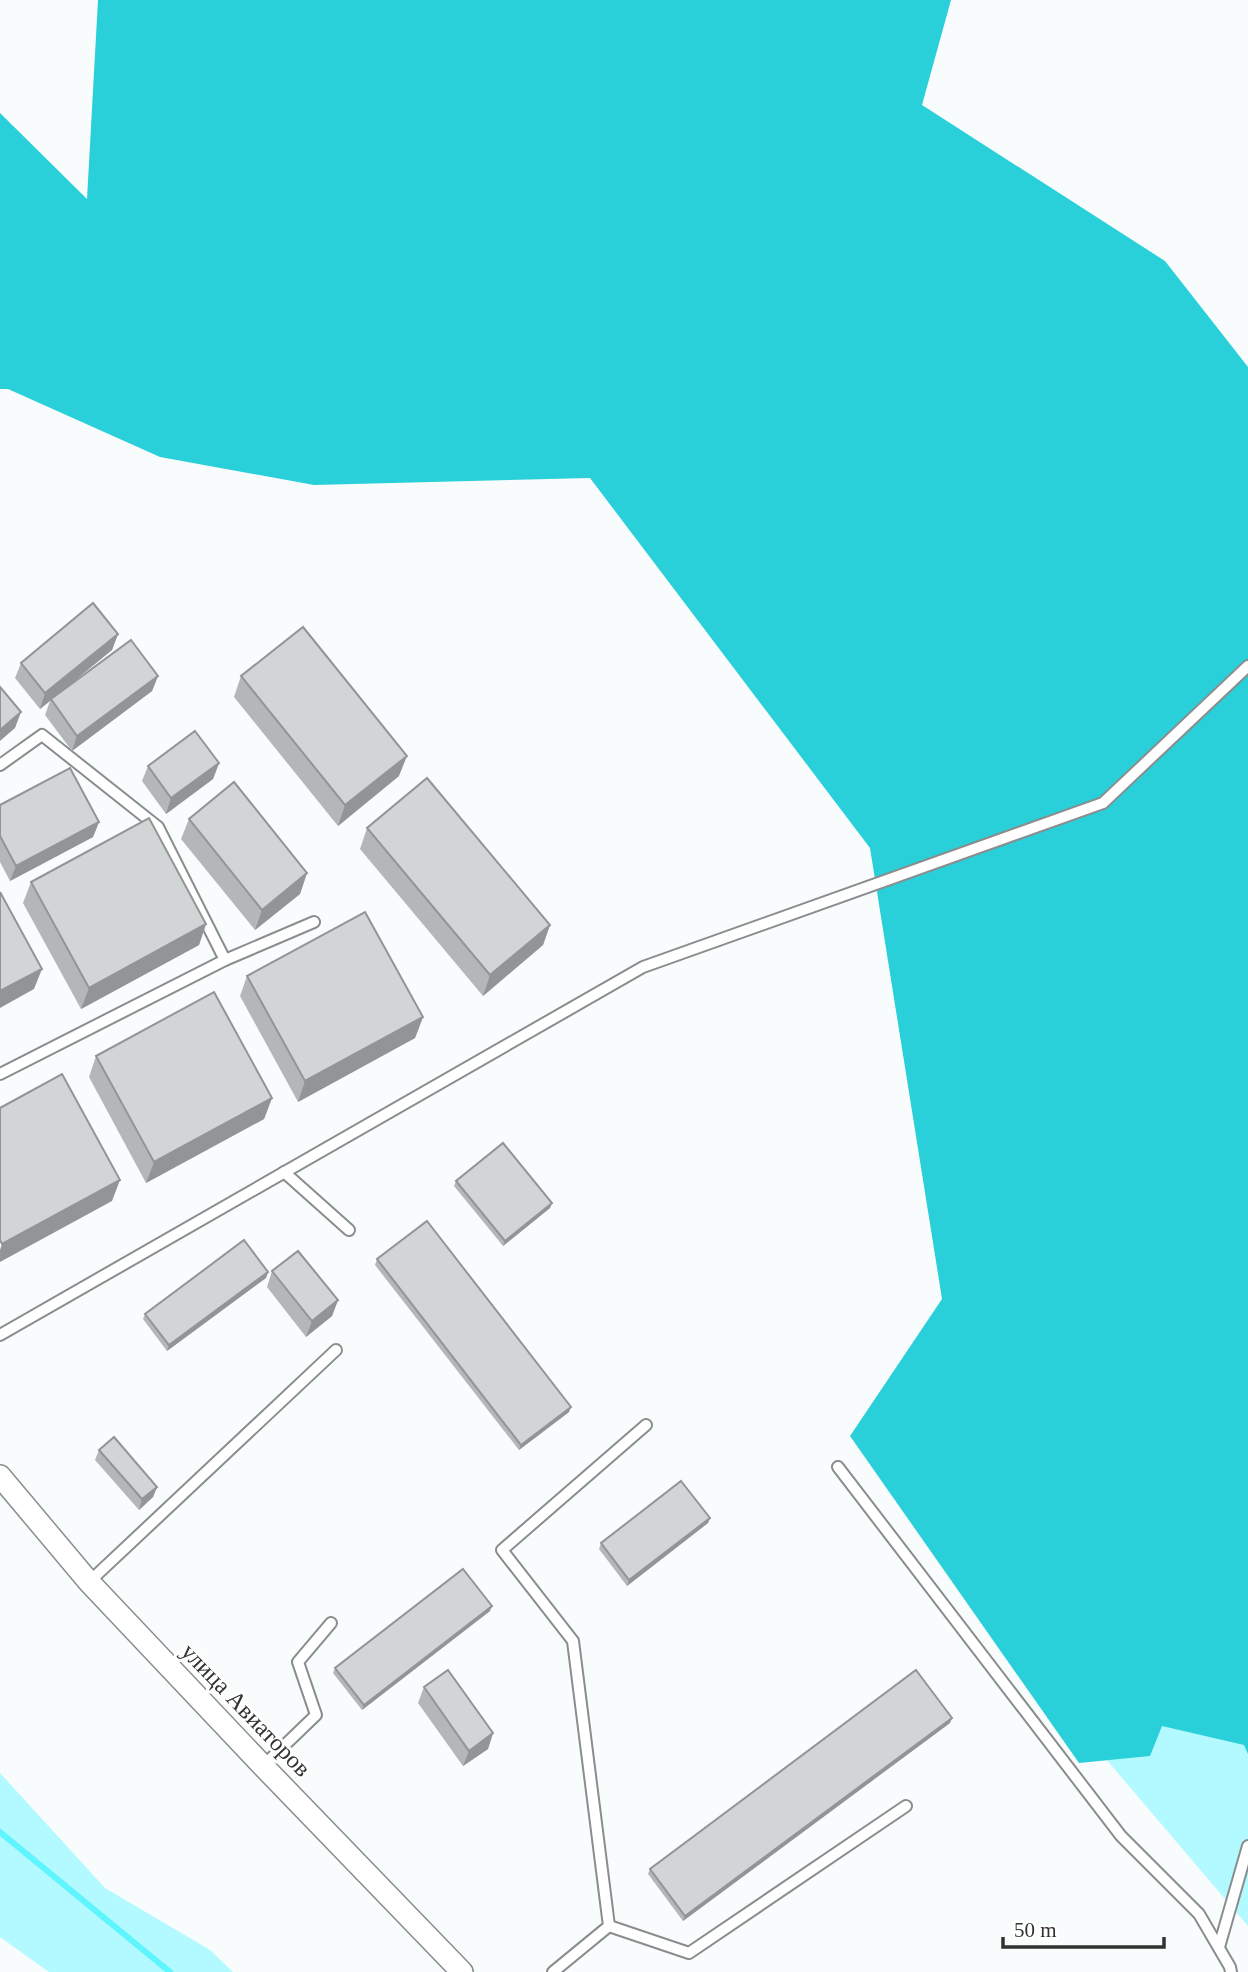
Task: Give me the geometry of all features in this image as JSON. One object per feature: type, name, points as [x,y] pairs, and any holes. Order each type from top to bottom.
[{"type":"street","name":"улица Авиаторов","points":[[0,1476],[89,1582],[462,1972]]},
{"type":"lane","points":[[0,1335],[643,967],[1103,803],[1248,666]]},
{"type":"lane","points":[[0,765],[41,735],[158,827],[225,961]]},
{"type":"lane","points":[[0,1074],[225,961],[314,922]]},
{"type":"lane","points":[[284,1172],[349,1230]]},
{"type":"lane","points":[[89,1582],[335,1350]]},
{"type":"lane","points":[[609,1926],[573,1641],[502,1550],[646,1425]]},
{"type":"lane","points":[[838,1467],[1121,1836],[1199,1914],[1231,1972]]},
{"type":"lane","points":[[263,1766],[316,1715],[298,1661],[331,1623]]},
{"type":"lane","points":[[609,1926],[688,1953],[906,1806]]},
{"type":"lane","points":[[1219,1947],[1248,1846]]},
{"type":"lane","points":[[553,1972],[609,1926]]},
{"type":"shaded area","points":[[98,0],[951,0],[922,105],[1165,261],[1248,367],[1248,1754],[1244,1745],[1162,1726],[1150,1756],[1079,1763],[850,1436],[942,1299],[870,848],[590,478],[314,485],[160,457],[8,389],[0,389],[0,113],[87,199]]},
{"type":"shaded area","points":[[1248,1534],[1248,1926],[1032,1672]]},
{"type":"shaded area","points":[[0,1773],[105,1888],[210,1950],[233,1972],[49,1972],[0,1937]]},
{"type":"building","points":[[93,603],[118,634],[45,693],[21,663]]},
{"type":"building","points":[[303,627],[407,756],[345,805],[241,676]]},
{"type":"building","points":[[131,640],[158,676],[77,736],[51,699]]},
{"type":"building","points":[[0,687],[21,712],[0,730]]},
{"type":"building","points":[[195,731],[219,763],[171,798],[148,766]]},
{"type":"building","points":[[70,768],[99,822],[16,866],[0,836],[0,805]]},
{"type":"building","points":[[427,778],[550,925],[490,975],[367,828]]},
{"type":"building","points":[[234,782],[307,873],[262,910],[189,819]]},
{"type":"building","points":[[149,818],[206,924],[89,988],[31,882]]},
{"type":"building","points":[[0,892],[42,969],[0,991]]},
{"type":"building","points":[[365,912],[423,1017],[305,1081],[247,976]]},
{"type":"building","points":[[214,992],[272,1098],[154,1162],[96,1056]]},
{"type":"building","points":[[62,1074],[120,1180],[2,1244],[0,1108]]},
{"type":"building","points":[[503,1143],[552,1203],[505,1241],[456,1181]]},
{"type":"building","points":[[427,1221],[571,1407],[521,1445],[377,1259]]},
{"type":"building","points":[[244,1240],[268,1272],[169,1345],[145,1314]]},
{"type":"building","points":[[298,1251],[338,1300],[312,1321],[272,1271]]},
{"type":"building","points":[[114,1437],[157,1487],[142,1499],[99,1450]]},
{"type":"building","points":[[681,1481],[710,1518],[629,1580],[601,1543]]},
{"type":"building","points":[[463,1569],[492,1606],[364,1705],[335,1668]]},
{"type":"building","points":[[448,1670],[493,1733],[469,1751],[424,1687]]},
{"type":"building","points":[[916,1670],[952,1718],[685,1916],[650,1869]]},
{"type":"waterway","points":[[0,1832],[170,1972]]}]
